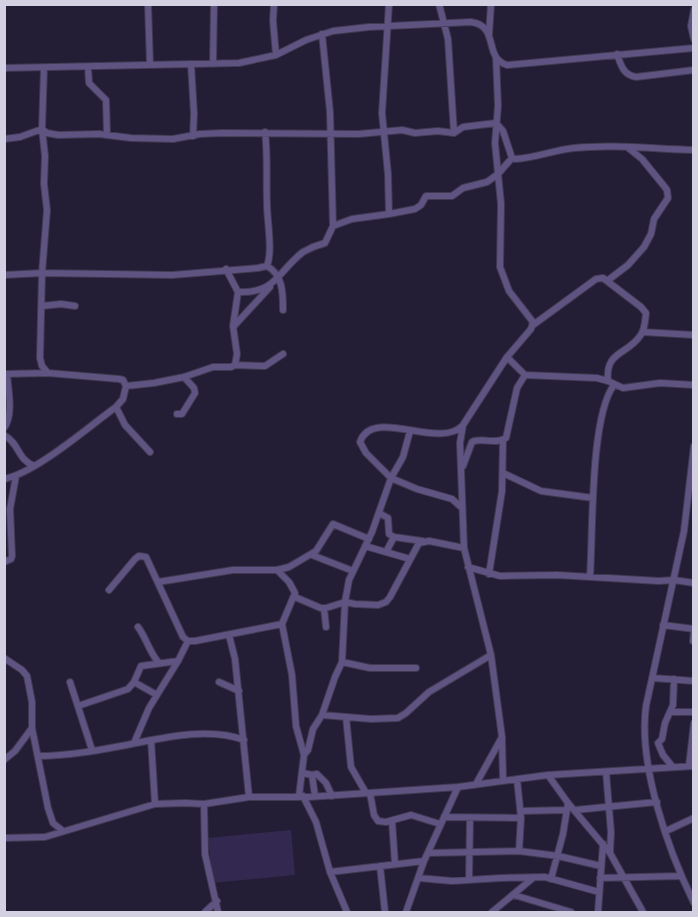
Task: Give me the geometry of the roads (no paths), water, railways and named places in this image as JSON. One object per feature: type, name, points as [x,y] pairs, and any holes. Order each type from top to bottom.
[{"type":"street","points":[[148,4],[150,65]]},
{"type":"street","points":[[213,63],[214,4]]},
{"type":"street","points":[[274,4],[276,55]]},
{"type":"street","points":[[389,4],[382,106],[389,214]]},
{"type":"street","points":[[439,4],[449,49],[454,133]]},
{"type":"street","points":[[489,35],[491,4]]},
{"type":"street","points":[[693,10],[691,26],[693,39]]},
{"type":"street","points":[[4,68],[239,63],[276,55],[322,34],[357,28],[476,23],[486,29],[500,63],[516,65],[693,48]]},
{"type":"street","points":[[233,326],[302,253],[326,242],[333,226],[331,133],[322,34]]},
{"type":"street","points":[[617,54],[625,73],[636,78],[693,70]]},
{"type":"street","points":[[496,57],[495,143],[501,212],[500,267],[508,291],[531,317],[533,325]]},
{"type":"street","points":[[191,64],[193,136]]},
{"type":"street","points":[[88,67],[89,83],[106,100],[106,134]]},
{"type":"street","points":[[45,68],[42,129],[47,210],[42,273],[40,358],[42,366],[48,373]]},
{"type":"street","points":[[42,129],[50,135],[106,134],[159,139],[207,133],[359,134],[402,130],[415,133],[438,131],[454,133],[463,127],[496,123]]},
{"type":"street","points":[[496,123],[503,130],[512,158]]},
{"type":"street","points":[[4,139],[20,137],[42,129]]},
{"type":"street","points":[[265,132],[269,255],[267,266]]},
{"type":"street","points":[[512,158],[526,158],[575,148],[626,147],[693,150]]},
{"type":"street","points":[[607,281],[628,265],[644,247],[651,234],[654,219],[668,198],[667,190],[642,159],[626,147]]},
{"type":"street","points":[[333,226],[352,219],[419,207],[426,196],[452,196],[463,188],[487,182],[498,174],[512,158]]},
{"type":"street","points":[[498,166],[507,164]]},
{"type":"street","points":[[4,275],[42,273],[172,275],[267,266],[276,272],[279,279],[283,310]]},
{"type":"street","points":[[226,269],[235,291],[270,286],[282,291]]},
{"type":"street","points":[[461,508],[452,499],[417,489],[391,478],[362,448],[360,442],[362,437],[382,426],[410,431],[452,433],[463,425],[507,357],[533,325],[596,279],[603,278],[644,309],[645,320],[643,332],[636,342],[611,360],[608,367],[611,383],[603,408],[593,498],[590,577]]},
{"type":"street","points":[[235,364],[237,354],[233,326],[238,292]]},
{"type":"street","points":[[42,306],[61,304],[75,306]]},
{"type":"street","points":[[643,332],[693,335]]},
{"type":"street","points":[[126,386],[184,376],[213,367],[231,367],[235,364],[265,366],[283,354]]},
{"type":"street","points":[[507,357],[525,375],[573,376],[611,383],[623,388],[660,383],[693,385]]},
{"type":"street","points":[[4,428],[9,420],[6,374],[48,373],[119,379],[126,386],[123,399],[116,407],[34,466],[16,476],[4,479]]},
{"type":"street","points":[[489,574],[500,513],[503,440],[507,434],[517,388],[525,375]]},
{"type":"street","points":[[177,414],[182,414],[195,393],[194,388],[184,376]]},
{"type":"street","points":[[116,407],[125,425],[150,452]]},
{"type":"street","points":[[463,425],[460,443],[464,548],[491,655],[502,737],[503,780]]},
{"type":"street","points":[[304,755],[308,750],[313,729],[322,715],[342,662],[347,589],[369,539],[391,478],[403,457],[410,431]]},
{"type":"street","points":[[4,435],[12,440],[24,461],[34,466]]},
{"type":"street","points":[[461,470],[472,442],[503,440]]},
{"type":"street","points":[[693,446],[684,531],[643,726],[649,769],[657,802],[680,876],[693,899]]},
{"type":"street","points":[[502,473],[541,491],[593,498]]},
{"type":"street","points":[[4,562],[12,556],[10,509],[16,476]]},
{"type":"street","points":[[379,513],[388,518],[388,532],[394,537],[464,548]]},
{"type":"street","points":[[158,582],[232,570],[278,570],[289,567],[312,555],[333,524],[369,539]]},
{"type":"street","points":[[684,531],[693,532]]},
{"type":"street","points":[[386,552],[394,537]]},
{"type":"street","points":[[295,597],[324,609],[345,602],[367,606],[386,602],[401,579],[416,547],[423,541]]},
{"type":"street","points":[[365,546],[410,559]]},
{"type":"street","points":[[312,555],[353,571]]},
{"type":"street","points":[[109,590],[139,556],[147,558],[183,637],[188,640],[229,635],[282,624]]},
{"type":"street","points":[[468,567],[489,574],[674,580],[693,583]]},
{"type":"street","points":[[278,570],[294,589],[295,597],[282,624],[292,675],[296,726],[304,755],[301,796],[316,822],[330,872],[347,912]]},
{"type":"street","points":[[324,609],[326,627]]},
{"type":"street","points":[[663,625],[693,631],[693,641]]},
{"type":"street","points":[[138,627],[145,637],[150,652],[159,663]]},
{"type":"street","points":[[229,635],[235,659],[249,797]]},
{"type":"street","points":[[134,744],[149,708],[188,640]]},
{"type":"street","points":[[322,715],[372,719],[398,718],[429,692],[491,655]]},
{"type":"street","points":[[4,658],[27,676],[32,702],[32,728],[51,818],[56,827],[63,831]]},
{"type":"street","points":[[78,706],[120,693],[134,682],[141,666],[178,661]]},
{"type":"street","points":[[342,662],[370,668],[416,668]]},
{"type":"street","points":[[653,678],[693,681]]},
{"type":"street","points":[[672,766],[663,755],[658,743],[662,739],[665,723],[675,698],[674,680]]},
{"type":"street","points":[[70,682],[92,750]]},
{"type":"street","points":[[134,682],[157,694]]},
{"type":"street","points":[[219,682],[239,692]]},
{"type":"street","points":[[671,712],[693,712]]},
{"type":"street","points":[[346,717],[351,767],[368,793],[378,821],[392,820],[411,814],[440,824]]},
{"type":"street","points":[[4,838],[45,837],[155,804],[185,802],[204,804],[249,797],[332,796],[458,787],[548,775],[691,766],[693,723]]},
{"type":"street","points":[[4,760],[15,751],[32,728]]},
{"type":"street","points":[[38,756],[72,754],[151,740],[225,734],[244,740]]},
{"type":"street","points":[[476,784],[502,737]]},
{"type":"street","points":[[151,740],[155,804]]},
{"type":"street","points":[[606,772],[610,853]]},
{"type":"street","points":[[303,773],[321,776],[332,796]]},
{"type":"street","points":[[312,775],[315,796]]},
{"type":"street","points":[[548,775],[567,807],[558,856],[551,879]]},
{"type":"street","points":[[517,778],[521,815],[519,851]]},
{"type":"street","points":[[406,912],[424,861],[458,787]]},
{"type":"street","points":[[444,817],[521,815],[567,807],[575,810],[657,802]]},
{"type":"street","points":[[204,804],[205,854],[218,912]]},
{"type":"street","points":[[575,810],[610,853],[643,912]]},
{"type":"street","points":[[469,880],[471,818]]},
{"type":"street","points":[[666,831],[693,818]]},
{"type":"street","points":[[392,820],[395,864]]},
{"type":"street","points":[[598,912],[603,844]]},
{"type":"street","points":[[428,853],[519,851],[558,856],[601,867]]},
{"type":"street","points":[[330,872],[424,861]]},
{"type":"street","points":[[380,866],[385,912]]},
{"type":"street","points":[[600,878],[680,876]]},
{"type":"street","points":[[492,912],[533,877]]},
{"type":"street","points":[[418,878],[452,882],[533,877],[551,879],[599,892]]},
{"type":"street","points":[[514,895],[571,912]]},
{"type":"street","points":[[205,912],[217,901]]}]
